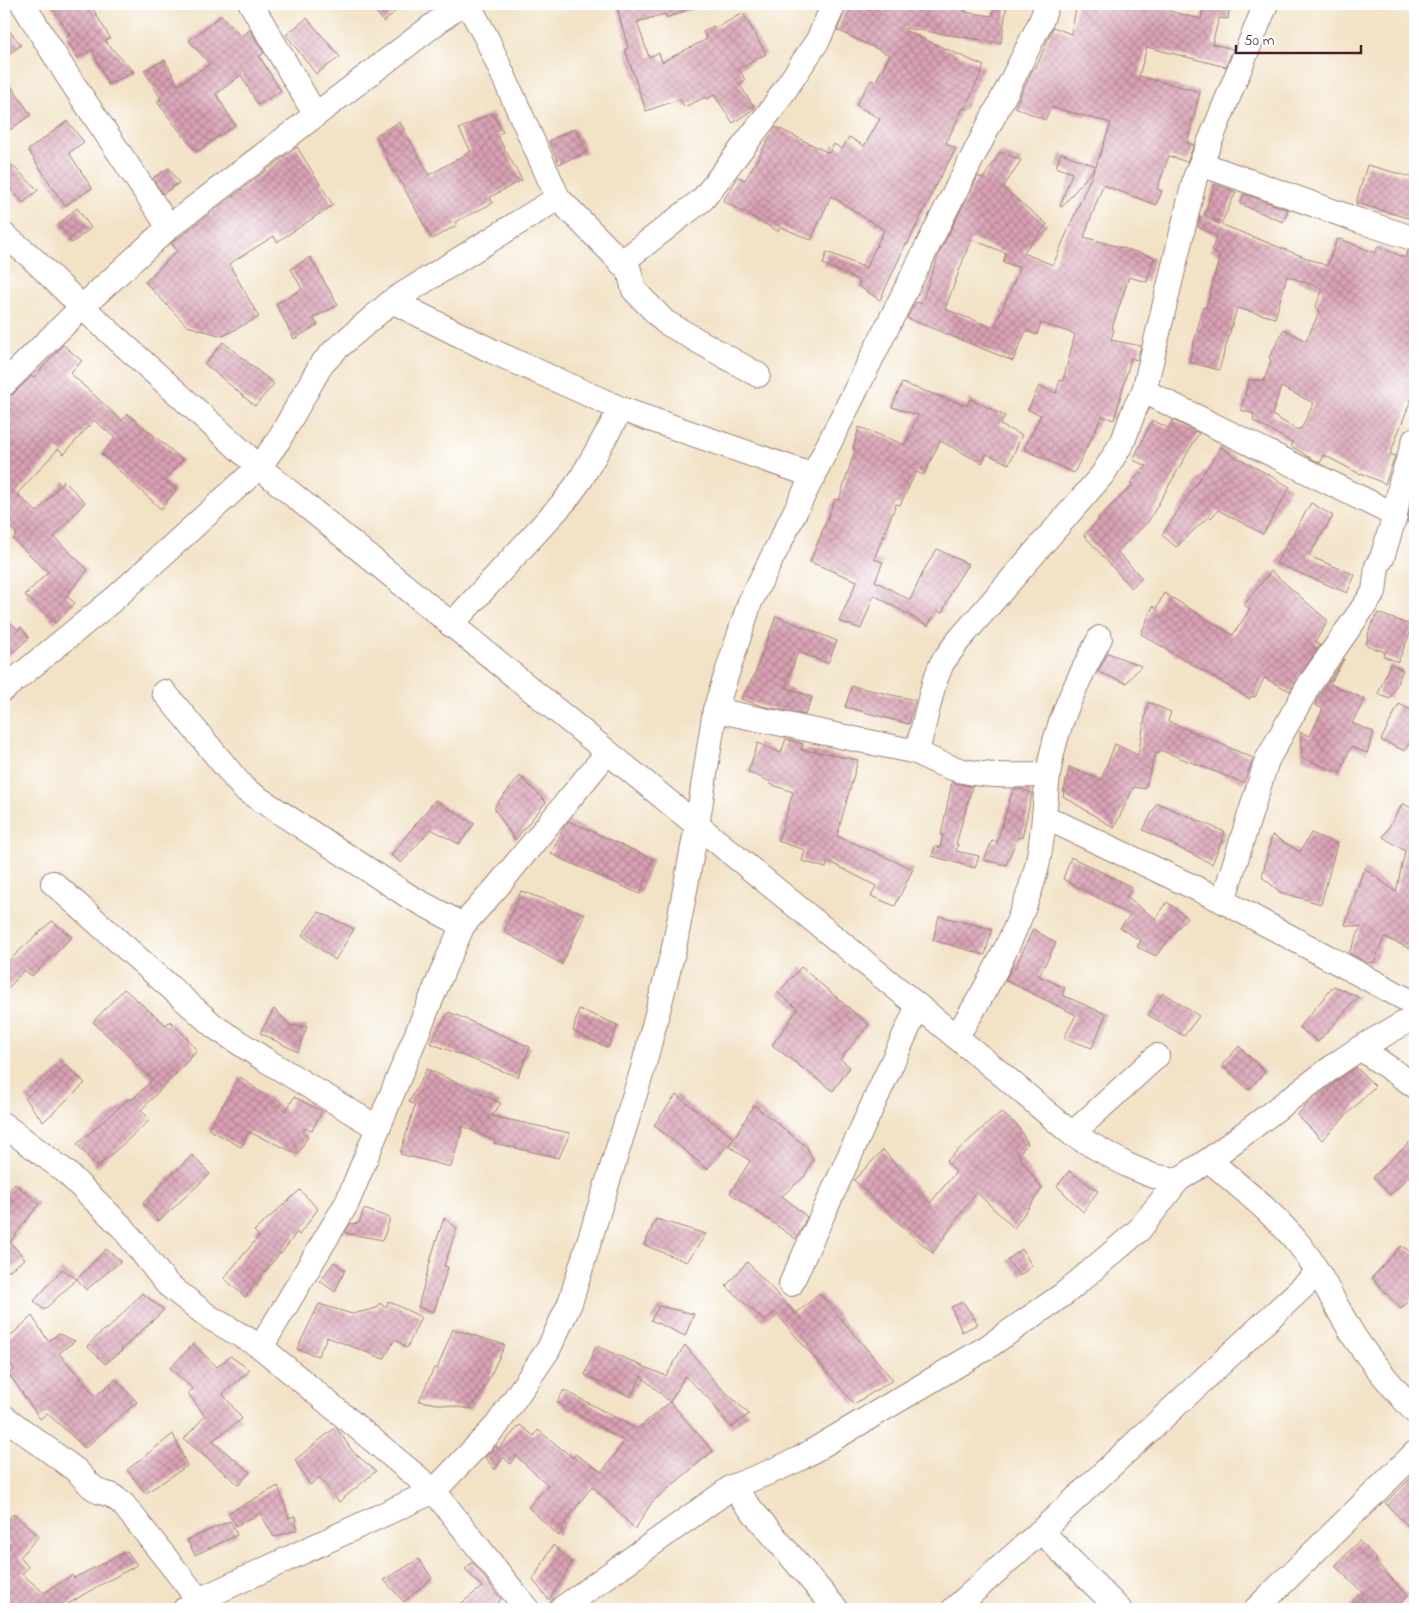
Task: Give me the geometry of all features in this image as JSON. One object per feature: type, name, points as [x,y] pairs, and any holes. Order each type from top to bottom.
[{"type":"street","points":[[23,4],[67,74],[169,227]]},
{"type":"street","points":[[251,4],[316,114]]},
{"type":"street","points":[[4,384],[82,307],[169,227],[461,4]]},
{"type":"street","points":[[468,4],[487,39],[558,198],[629,270],[634,290],[666,322],[758,374]]},
{"type":"street","points":[[621,263],[703,199],[772,109],[813,48],[834,4]]},
{"type":"street","points":[[4,1417],[77,1472],[91,1486],[100,1492],[111,1495],[124,1504],[192,1605],[434,1491],[497,1425],[548,1350],[570,1303],[643,1068],[674,948],[697,826],[715,710],[750,602],[1038,27],[1047,4]]},
{"type":"street","points":[[917,752],[934,683],[942,663],[958,641],[1103,474],[1123,441],[1135,408],[1144,391],[1195,178],[1266,4]]},
{"type":"street","points":[[1201,164],[1360,222],[1415,239]]},
{"type":"street","points":[[4,689],[114,600],[259,467],[278,441],[321,365],[336,349],[392,301],[558,198]]},
{"type":"street","points":[[4,234],[259,467],[1072,1134],[1135,1169],[1153,1176],[1178,1180]]},
{"type":"street","points":[[392,301],[492,351],[621,409],[814,476]]},
{"type":"street","points":[[1144,391],[1395,515]]},
{"type":"street","points":[[451,625],[565,501],[581,480],[621,409]]},
{"type":"street","points":[[1223,901],[1268,760],[1309,685],[1374,592],[1377,566],[1382,558],[1395,515],[1401,482],[1415,439]]},
{"type":"street","points":[[956,1037],[974,1010],[1019,923],[1036,869],[1045,817],[1048,775],[1056,740],[1072,692],[1100,638]]},
{"type":"street","points":[[164,692],[244,789],[410,897],[463,925]]},
{"type":"street","points":[[715,710],[917,752],[936,762],[963,771],[997,775],[1048,775]]},
{"type":"street","points":[[261,1347],[347,1203],[463,925],[497,887],[607,752]]},
{"type":"street","points":[[1045,817],[1223,901],[1415,1004]]},
{"type":"street","points":[[53,883],[215,1027],[378,1128]]},
{"type":"street","points":[[791,1284],[918,1006]]},
{"type":"street","points":[[560,1609],[732,1487],[799,1459],[986,1348],[1064,1294],[1133,1236],[1178,1180],[1360,1048],[1415,1018]]},
{"type":"street","points":[[1360,1048],[1415,1086]]},
{"type":"street","points":[[1072,1134],[1157,1056]]},
{"type":"street","points":[[4,1125],[66,1172],[98,1203],[123,1228],[167,1284],[209,1318],[261,1347],[434,1491],[527,1609]]},
{"type":"street","points":[[1208,1160],[1270,1214],[1298,1244],[1318,1273],[1355,1338],[1415,1412]]},
{"type":"street","points":[[954,1609],[1041,1531],[1318,1273]]},
{"type":"street","points":[[1272,1604],[1415,1453]]},
{"type":"street","points":[[732,1487],[836,1609]]},
{"type":"street","points":[[1041,1531],[1119,1609]]},
{"type":"building","points":[[50,4],[90,4],[110,38],[105,41],[134,72],[108,85],[92,49],[78,58],[66,38],[70,35]]},
{"type":"building","points":[[369,4],[403,4],[384,22]]},
{"type":"building","points":[[616,4],[701,4],[666,18],[665,14],[637,22],[649,57],[659,53],[662,62],[707,39],[703,32],[714,26],[716,28],[743,13],[766,54],[739,69],[745,80],[739,84],[755,108],[733,123],[714,95],[684,107],[680,99],[646,111],[625,49],[628,48]]},
{"type":"building","points":[[848,4],[966,4],[965,12],[992,16],[995,4],[1007,4],[1001,43],[905,28],[904,30],[984,66],[965,109],[963,108],[946,143],[956,149],[906,244],[880,300],[858,286],[860,281],[823,264],[827,252],[866,268],[884,230],[831,196],[811,240],[781,227],[778,231],[723,201],[738,177],[745,180],[776,127],[829,153],[834,144],[842,149],[849,137],[864,146],[880,119],[856,105],[871,80],[875,82],[890,55],[837,30]]},
{"type":"building","points":[[1077,4],[1134,4],[1156,8],[1157,4],[1170,4],[1169,11],[1201,19],[1204,4],[1230,4],[1228,19],[1219,18],[1212,44],[1233,49],[1226,67],[1147,47],[1139,76],[1200,92],[1187,143],[1194,145],[1187,162],[1169,156],[1157,189],[1162,191],[1156,205],[1103,185],[1084,237],[1154,257],[1147,282],[1129,277],[1112,328],[1114,329],[1111,340],[1141,346],[1137,360],[1131,358],[1114,420],[1102,416],[1074,473],[1024,449],[1041,415],[1028,410],[1039,386],[1056,393],[1060,380],[1063,381],[1075,334],[1041,323],[1037,335],[1026,331],[1013,361],[907,318],[916,302],[921,304],[940,251],[978,176],[983,179],[1000,152],[1021,160],[1003,188],[1047,224],[1023,253],[1053,265],[1095,167],[1062,207],[1060,206],[1072,173],[1056,167],[1061,153],[1096,166],[1111,123],[1051,107],[1045,120],[1015,107],[1034,67],[1036,68],[1053,27],[1071,34]],"holes":[[[971,239],[1006,253],[1003,262],[1020,268],[994,328],[945,309]]]},
{"type":"building","points":[[221,15],[241,37],[250,30],[264,53],[259,56],[281,91],[258,105],[241,75],[216,94],[235,125],[196,152],[157,102],[161,99],[144,70],[165,60],[178,85],[210,64],[189,41]]},
{"type":"building","points":[[307,18],[340,57],[316,74],[286,35]]},
{"type":"building","points":[[4,24],[21,45],[4,58]]},
{"type":"building","points":[[4,76],[31,115],[4,134]]},
{"type":"building","points":[[492,113],[503,132],[497,135],[522,180],[490,197],[493,203],[455,222],[457,225],[432,239],[394,173],[376,135],[400,122],[429,175],[471,151],[459,129]]},
{"type":"building","points":[[67,121],[84,142],[69,153],[92,188],[65,206],[28,150]]},
{"type":"building","points":[[575,128],[587,152],[559,164],[549,141]]},
{"type":"building","points":[[297,147],[333,205],[277,242],[274,236],[229,264],[259,317],[223,336],[187,326],[145,282],[177,251],[171,243]]},
{"type":"building","points":[[4,158],[38,190],[23,203],[4,181]]},
{"type":"building","points":[[1367,165],[1415,178],[1415,220],[1356,203]]},
{"type":"building","points":[[169,168],[179,183],[163,194],[153,178]]},
{"type":"building","points":[[1215,184],[1236,192],[1222,222],[1204,215]]},
{"type":"building","points":[[1244,194],[1288,210],[1283,222],[1240,204]]},
{"type":"building","points":[[77,208],[91,228],[72,243],[59,224]]},
{"type":"building","points":[[1200,216],[1327,266],[1337,239],[1375,253],[1378,246],[1405,258],[1408,251],[1415,252],[1415,389],[1390,454],[1395,456],[1385,484],[1360,474],[1324,455],[1320,463],[1291,446],[1293,443],[1253,421],[1254,414],[1241,410],[1249,380],[1264,381],[1271,360],[1269,358],[1284,329],[1306,341],[1320,310],[1315,308],[1323,289],[1287,276],[1275,318],[1237,308],[1219,370],[1189,362],[1203,307],[1206,308],[1220,255],[1211,251],[1217,236],[1198,227]],"holes":[[[1281,387],[1314,403],[1301,429],[1299,428],[1298,430],[1272,415]]]},
{"type":"building","points":[[310,257],[338,305],[313,318],[318,325],[294,339],[276,304],[302,289],[291,269]]},
{"type":"building","points":[[223,342],[274,384],[255,406],[205,364]]},
{"type":"building","points":[[63,345],[82,361],[70,373],[122,421],[128,414],[183,460],[165,481],[176,490],[161,509],[101,454],[115,438],[94,420],[64,454],[58,449],[17,494],[37,512],[64,481],[85,502],[54,537],[88,570],[66,596],[75,603],[55,623],[25,595],[48,572],[13,539],[17,534],[4,521],[4,397],[13,394],[32,376],[34,377]]},
{"type":"building","points":[[902,383],[967,406],[970,399],[1005,416],[1000,425],[1022,435],[1009,464],[987,454],[982,463],[940,441],[924,475],[916,472],[900,505],[896,504],[874,559],[883,562],[875,581],[910,600],[924,570],[937,549],[968,564],[954,586],[942,613],[937,610],[928,626],[874,595],[861,629],[839,621],[857,581],[810,562],[835,499],[839,500],[855,450],[853,449],[859,427],[905,445],[918,415],[892,407]]},
{"type":"building","points":[[1152,420],[1168,428],[1173,420],[1199,433],[1148,522],[1117,551],[1142,578],[1131,588],[1084,535],[1098,518],[1133,485],[1130,483],[1147,466],[1133,460]]},
{"type":"building","points":[[1221,447],[1238,459],[1290,487],[1263,534],[1218,510],[1176,547],[1162,535]]},
{"type":"building","points":[[1415,483],[1415,525],[1407,522]]},
{"type":"building","points":[[1311,503],[1333,516],[1309,556],[1355,575],[1347,593],[1276,563]]},
{"type":"building","points":[[1271,571],[1328,621],[1315,642],[1320,645],[1290,691],[1264,678],[1255,697],[1251,696],[1250,699],[1141,634],[1153,606],[1156,609],[1164,593],[1233,635],[1250,609],[1244,605]]},
{"type":"building","points":[[1378,613],[1413,626],[1398,662],[1383,656],[1385,652],[1366,645],[1370,627]]},
{"type":"building","points":[[4,616],[18,630],[21,627],[29,638],[4,660]]},
{"type":"building","points":[[776,616],[837,641],[828,663],[798,652],[785,687],[812,697],[805,715],[762,706],[741,699],[754,676]]},
{"type":"building","points":[[1108,653],[1141,666],[1126,683],[1098,672]]},
{"type":"building","points":[[1344,659],[1330,684],[1365,699],[1352,723],[1374,732],[1367,753],[1351,747],[1340,773],[1302,758],[1300,732],[1310,736],[1323,709],[1315,705],[1317,699]]},
{"type":"building","points":[[1390,664],[1403,670],[1390,699],[1378,694]]},
{"type":"building","points":[[852,686],[915,700],[909,724],[845,707]]},
{"type":"building","points":[[1148,702],[1171,712],[1168,721],[1253,758],[1244,783],[1160,750],[1159,754],[1156,753],[1145,789],[1134,787],[1114,828],[1063,796],[1069,767],[1101,780],[1115,744],[1138,755]]},
{"type":"building","points":[[1399,704],[1415,712],[1415,732],[1405,751],[1381,740]]},
{"type":"building","points":[[786,739],[803,744],[801,750],[858,760],[837,836],[913,869],[895,906],[871,896],[876,886],[828,861],[826,868],[802,861],[805,850],[778,841],[793,792],[770,784],[771,782],[748,772],[758,743],[781,753]]},
{"type":"building","points":[[520,776],[546,802],[515,840],[495,810],[495,806]]},
{"type":"building","points":[[952,782],[972,787],[956,844],[958,844],[956,851],[979,856],[975,868],[932,856],[935,846],[940,848]]},
{"type":"building","points":[[1013,789],[1021,789],[1032,793],[1022,838],[1018,837],[1006,865],[984,860],[992,841],[997,842]]},
{"type":"building","points":[[435,800],[474,824],[459,844],[431,829],[401,863],[391,855]]},
{"type":"building","points":[[1157,803],[1225,832],[1212,864],[1143,830]]},
{"type":"building","points":[[1403,803],[1415,811],[1415,951],[1384,937],[1374,963],[1366,962],[1349,953],[1361,927],[1345,925],[1364,868],[1396,892],[1405,851],[1383,837]]},
{"type":"building","points":[[569,821],[653,859],[640,894],[551,854]]},
{"type":"building","points":[[1311,833],[1337,844],[1321,904],[1280,892],[1262,877],[1272,835],[1300,852]]},
{"type":"building","points":[[1071,857],[1132,887],[1126,897],[1156,919],[1167,902],[1187,917],[1156,956],[1137,947],[1141,941],[1120,928],[1130,915],[1063,879]]},
{"type":"building","points":[[521,891],[585,914],[562,964],[504,932]]},
{"type":"building","points":[[319,912],[354,929],[335,960],[302,935]]},
{"type":"building","points":[[939,916],[992,929],[985,955],[933,940]]},
{"type":"building","points":[[52,921],[72,937],[32,976],[24,970],[4,993],[4,965]]},
{"type":"building","points":[[1033,929],[1056,943],[1039,976],[1065,988],[1062,995],[1106,1014],[1092,1048],[1064,1038],[1076,1015],[1005,980],[1013,966],[1015,968]]},
{"type":"building","points":[[801,967],[869,1025],[840,1059],[850,1067],[833,1091],[772,1045],[798,1009],[778,993]]},
{"type":"building","points":[[1334,986],[1358,997],[1318,1042],[1299,1027]]},
{"type":"building","points":[[124,989],[166,1025],[170,1021],[197,1051],[141,1110],[150,1120],[97,1167],[77,1144],[130,1098],[132,1100],[152,1080],[133,1059],[93,1022]]},
{"type":"building","points":[[1163,993],[1199,1016],[1184,1036],[1148,1015]]},
{"type":"building","points":[[274,1009],[291,1026],[307,1026],[298,1052],[260,1033]]},
{"type":"building","points":[[579,1009],[618,1025],[608,1048],[573,1031]]},
{"type":"building","points":[[449,1012],[530,1047],[518,1077],[430,1043]]},
{"type":"building","points":[[1239,1046],[1265,1072],[1248,1090],[1222,1065]]},
{"type":"building","points":[[66,1065],[85,1083],[43,1122],[25,1098]]},
{"type":"building","points":[[1356,1067],[1375,1086],[1322,1140],[1297,1115],[1312,1100]]},
{"type":"building","points":[[427,1069],[501,1103],[492,1116],[570,1133],[559,1158],[494,1143],[495,1141],[463,1126],[451,1167],[400,1154],[415,1105],[409,1102]]},
{"type":"building","points":[[240,1077],[286,1111],[294,1097],[322,1111],[312,1130],[305,1128],[303,1133],[308,1136],[298,1154],[249,1132],[241,1147],[208,1129]]},
{"type":"building","points":[[676,1095],[734,1138],[707,1169],[654,1125]]},
{"type":"building","points":[[754,1105],[807,1147],[813,1160],[804,1177],[782,1196],[807,1217],[796,1239],[730,1193],[750,1161],[729,1146]]},
{"type":"building","points":[[1001,1112],[1018,1126],[1028,1144],[1018,1154],[1042,1189],[1014,1228],[976,1192],[933,1253],[854,1180],[883,1150],[930,1203],[956,1172],[946,1161]]},
{"type":"building","points":[[1415,1137],[1415,1171],[1390,1195],[1373,1177]]},
{"type":"building","points":[[192,1155],[210,1174],[159,1221],[143,1203]]},
{"type":"building","points":[[1069,1171],[1098,1191],[1083,1212],[1057,1186]]},
{"type":"building","points":[[15,1184],[39,1204],[10,1242],[25,1259],[4,1274],[4,1197]]},
{"type":"building","points":[[300,1190],[318,1209],[299,1235],[297,1232],[245,1297],[224,1278],[259,1236],[254,1231]]},
{"type":"building","points":[[364,1209],[390,1218],[383,1240],[345,1233],[350,1224],[359,1223]]},
{"type":"building","points":[[444,1218],[457,1228],[444,1266],[448,1267],[434,1312],[418,1307]]},
{"type":"building","points":[[656,1219],[706,1234],[687,1262],[644,1245]]},
{"type":"building","points":[[1401,1246],[1415,1254],[1415,1295],[1401,1309],[1372,1278]]},
{"type":"building","points":[[106,1249],[121,1261],[86,1290],[77,1279]]},
{"type":"building","points":[[1022,1249],[1032,1266],[1020,1276],[1007,1260]]},
{"type":"building","points":[[334,1262],[345,1270],[335,1292],[320,1281]]},
{"type":"building","points":[[747,1262],[796,1314],[819,1293],[893,1380],[854,1404],[775,1312],[764,1321],[726,1286]]},
{"type":"building","points":[[62,1269],[77,1279],[44,1310],[34,1301]]},
{"type":"building","points":[[142,1293],[164,1310],[122,1351],[105,1364],[87,1346],[106,1328],[107,1330]]},
{"type":"building","points":[[388,1301],[421,1317],[407,1348],[395,1339],[384,1359],[327,1337],[318,1356],[297,1349],[319,1304],[352,1314],[377,1308],[380,1303],[386,1308]]},
{"type":"building","points":[[963,1302],[978,1324],[962,1332],[951,1307]]},
{"type":"building","points":[[659,1306],[694,1314],[685,1336],[651,1320]]},
{"type":"building","points":[[32,1316],[48,1341],[59,1334],[75,1341],[59,1353],[95,1396],[116,1379],[137,1402],[85,1448],[47,1413],[40,1419],[9,1374],[14,1370],[4,1352],[4,1342]]},
{"type":"building","points":[[453,1329],[505,1345],[485,1387],[471,1409],[419,1401],[434,1368],[437,1369]]},
{"type":"building","points":[[193,1344],[217,1367],[230,1356],[250,1370],[223,1394],[242,1419],[212,1441],[250,1472],[239,1485],[184,1439],[205,1416],[188,1393],[193,1389],[170,1368]]},
{"type":"building","points":[[685,1345],[716,1383],[749,1414],[731,1428],[709,1399],[685,1376],[670,1402],[641,1376],[631,1397],[585,1375],[596,1346],[666,1376]]},
{"type":"building","points":[[564,1390],[637,1429],[670,1402],[713,1451],[652,1502],[635,1529],[592,1486],[565,1523],[559,1536],[528,1507],[548,1485],[516,1456],[510,1464],[504,1457],[495,1470],[485,1457],[496,1446],[498,1449],[520,1425],[534,1436],[538,1430],[573,1458],[575,1454],[602,1472],[624,1441],[557,1402]]},
{"type":"building","points":[[336,1427],[353,1452],[376,1471],[339,1502],[319,1477],[310,1485],[295,1460]]},
{"type":"building","points":[[173,1434],[187,1466],[146,1493],[127,1470]]},
{"type":"building","points":[[1415,1474],[1415,1521],[1409,1527],[1385,1503]]},
{"type":"building","points":[[278,1486],[289,1518],[295,1516],[297,1530],[274,1537],[260,1513],[236,1526],[228,1513]]},
{"type":"building","points":[[13,1514],[39,1536],[20,1557],[28,1567],[22,1574],[44,1593],[72,1575],[74,1578],[127,1551],[137,1565],[60,1609],[4,1609],[4,1551],[10,1544],[4,1537],[4,1524]]},
{"type":"building","points":[[230,1521],[237,1535],[195,1555],[187,1540]]},
{"type":"building","points":[[1359,1541],[1408,1596],[1393,1609],[1347,1609],[1364,1594],[1335,1566]]},
{"type":"building","points":[[553,1545],[572,1563],[549,1600],[533,1580]]},
{"type":"building","points":[[419,1559],[432,1578],[404,1602],[384,1580]]},
{"type":"building","points":[[472,1562],[501,1599],[493,1609],[454,1609],[482,1587],[465,1569]]}]
